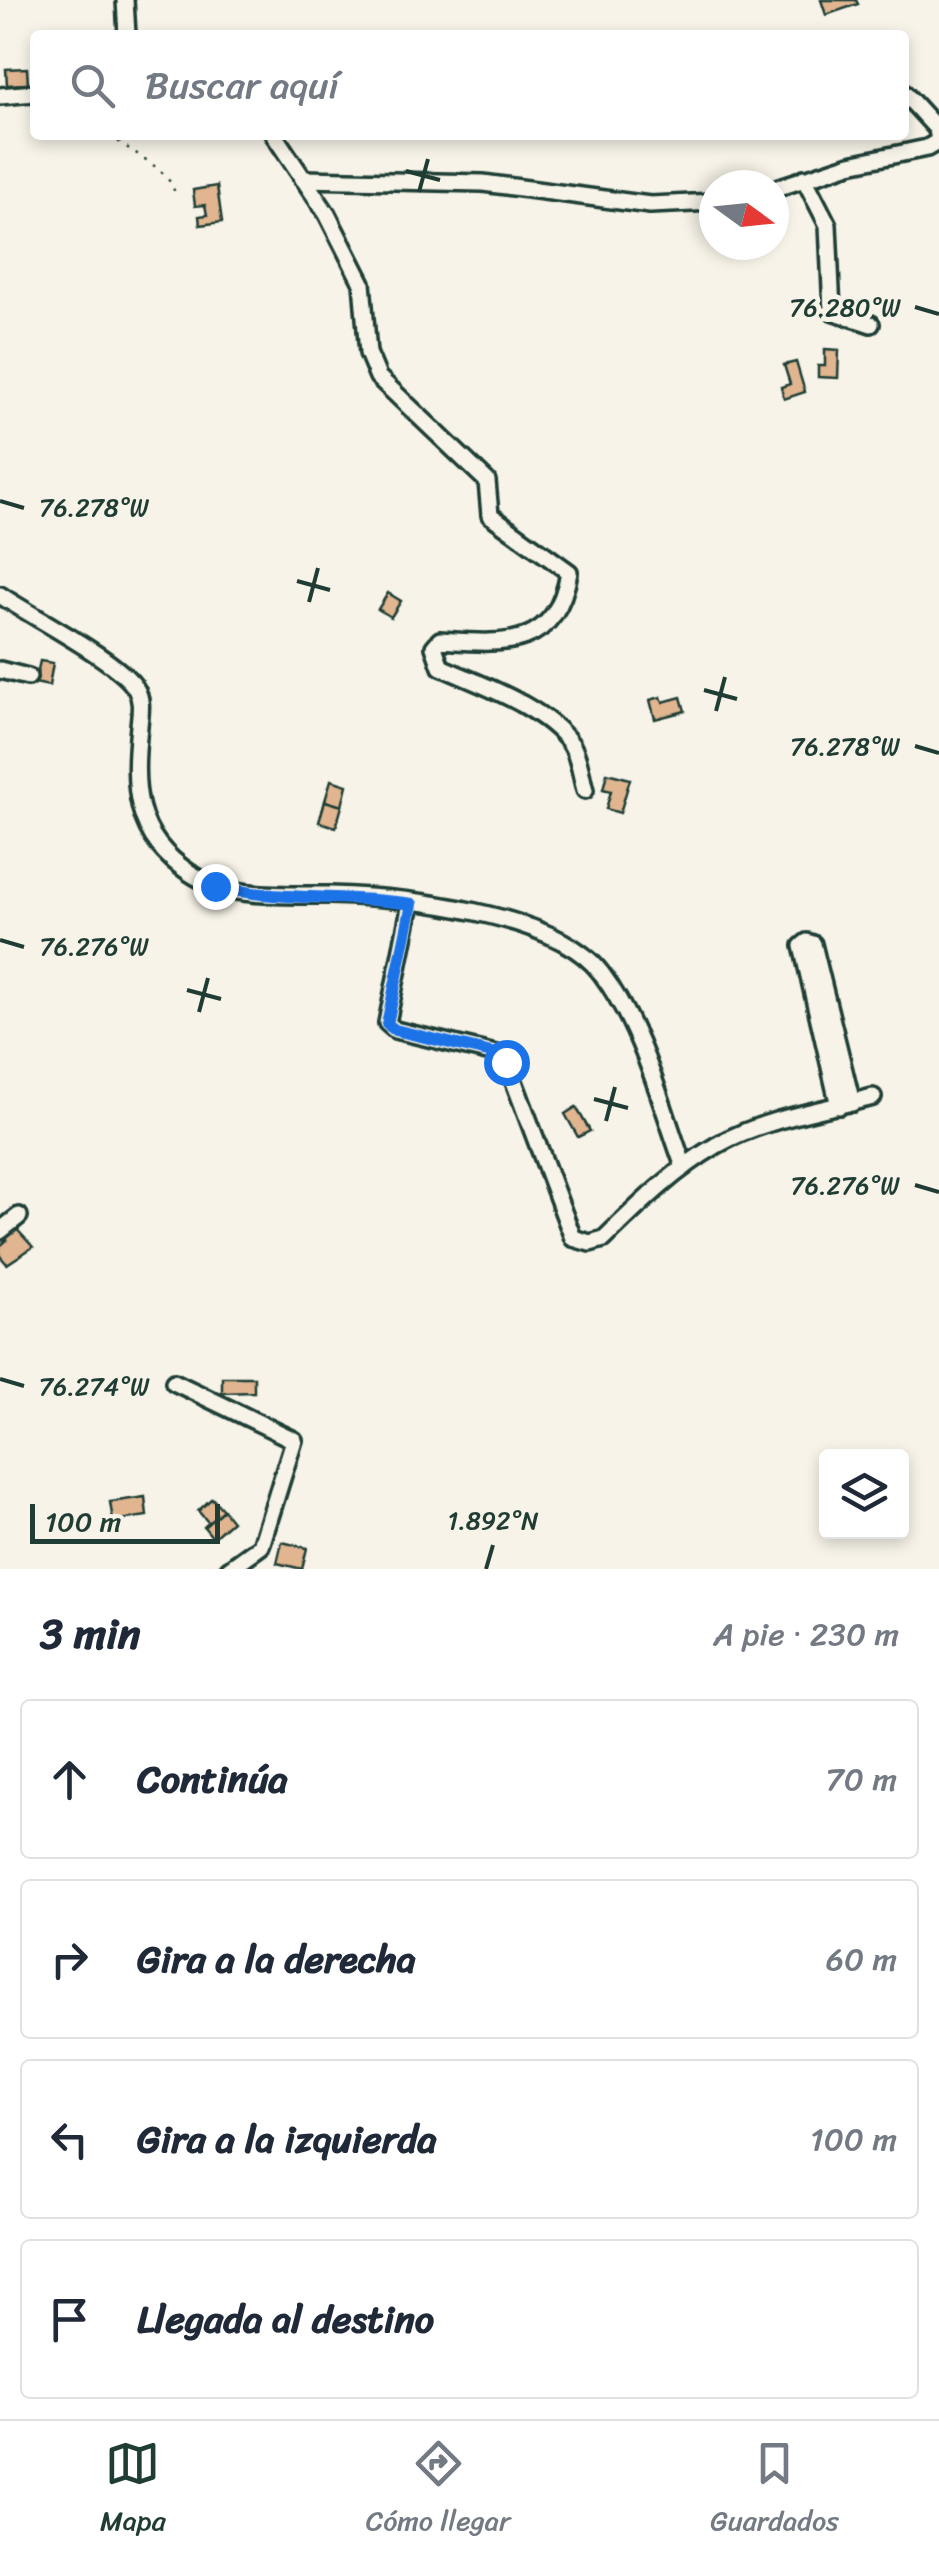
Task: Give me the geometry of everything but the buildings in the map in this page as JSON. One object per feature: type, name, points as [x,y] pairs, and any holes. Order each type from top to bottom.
[{"type":"street","points":[[125,0],[127,30]]},
{"type":"street","points":[[0,96],[30,93]]},
{"type":"street","points":[[789,184],[927,148],[938,141],[937,129],[909,98]]},
{"type":"street","points":[[277,140],[327,214],[362,283],[368,353],[378,377],[487,481],[490,515],[568,572],[566,592],[536,633],[506,644],[440,640],[435,656],[441,667],[497,694],[558,731],[572,746],[585,790]]},
{"type":"street","points":[[304,178],[483,183],[650,205],[699,203]]},
{"type":"street","points":[[804,178],[828,225],[832,311],[871,324]]},
{"type":"street","points":[[0,596],[112,665],[134,685],[142,700],[134,790],[143,820],[188,873],[243,893],[360,896],[536,929],[568,945],[598,968],[628,1014],[684,1167]]},
{"type":"street","points":[[0,670],[28,677]]},
{"type":"street","points":[[412,904],[387,1024],[395,1030],[500,1055],[573,1238],[590,1243],[604,1239],[684,1167],[720,1144],[758,1127],[873,1098]]},
{"type":"street","points":[[807,942],[813,944],[845,1104],[802,946],[807,942]]},
{"type":"street","points":[[0,1231],[19,1216]]},
{"type":"street","points":[[174,1382],[294,1440],[260,1546],[229,1569]]},
{"type":"path","points":[[117,140],[162,172],[173,183],[175,194]]},
{"type":"route","points":[[215,886],[243,893],[360,896],[412,904],[387,1024],[395,1030],[500,1055],[506,1062]]}]
